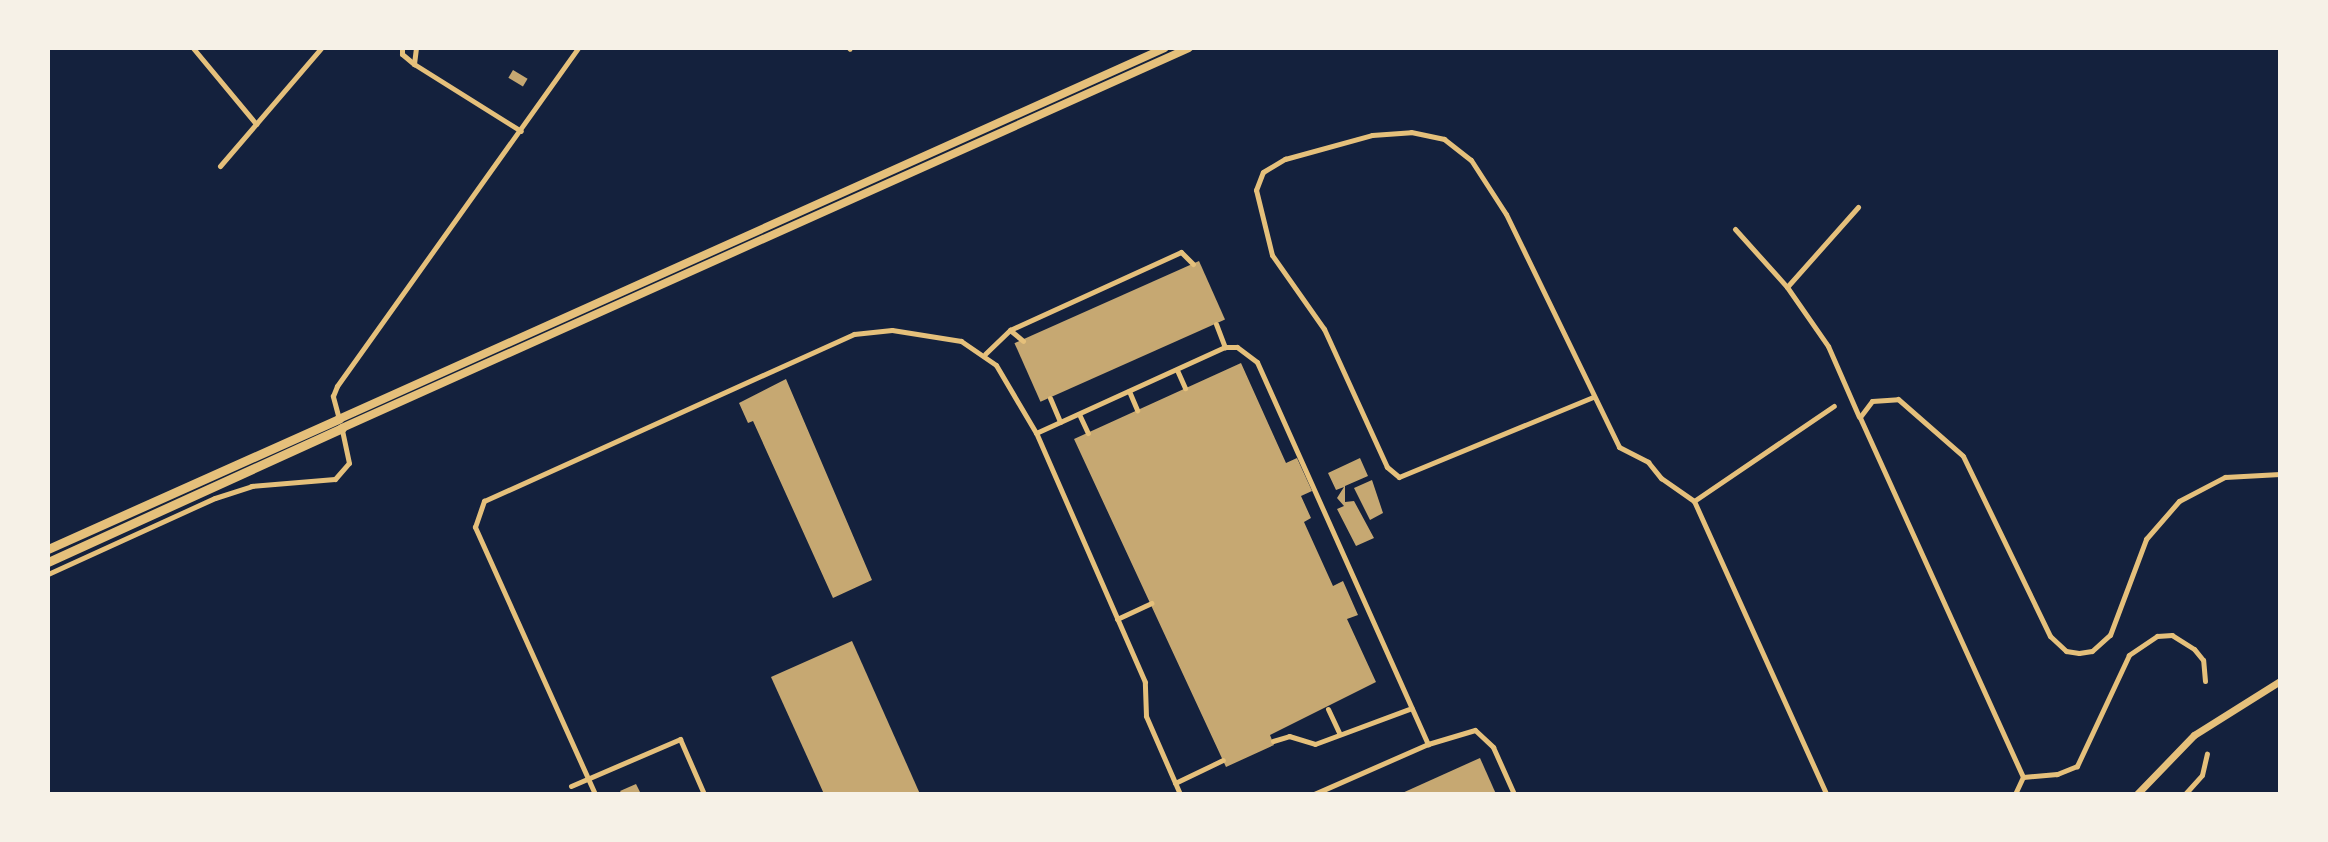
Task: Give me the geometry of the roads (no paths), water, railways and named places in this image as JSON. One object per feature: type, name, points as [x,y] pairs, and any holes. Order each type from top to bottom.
[{"type":"highway","points":[[48,549],[341,424]]},
{"type":"highway","points":[[48,562],[341,424]]},
{"type":"main road","points":[[341,424],[1165,48]]},
{"type":"main road","points":[[341,424],[1189,48]]},
{"type":"main road","points":[[2137,794],[2194,735],[2280,681]]},
{"type":"street","points":[[193,48],[256,124]]},
{"type":"street","points":[[220,166],[321,48]]},
{"type":"street","points":[[402,48],[414,64],[521,131]]},
{"type":"street","points":[[414,64],[416,48]]},
{"type":"street","points":[[48,574],[215,498],[251,486],[335,479],[349,463],[333,396],[337,386],[578,48]]},
{"type":"street","points":[[1593,397],[1399,477],[1387,467],[1324,329],[1272,255],[1256,190],[1263,172],[1285,159],[1372,135],[1411,132],[1444,139],[1471,160],[1506,214],[1619,447],[1648,462],[1661,478],[1694,501],[1826,794]]},
{"type":"street","points":[[1787,287],[1858,207]]},
{"type":"street","points":[[1735,229],[1787,287],[1828,346],[2023,777],[2015,794]]},
{"type":"street","points":[[985,354],[1010,330],[1181,252],[1193,264]]},
{"type":"street","points":[[1216,324],[1225,347]]},
{"type":"street","points":[[1010,330],[1023,341]]},
{"type":"street","points":[[595,794],[475,527],[484,501],[854,334],[930,333],[985,354],[1010,383],[1036,433],[1145,682],[1146,716],[1180,794]]},
{"type":"street","points":[[1036,433],[1225,347],[1250,352],[1428,744]]},
{"type":"street","points":[[1177,370],[1185,388]]},
{"type":"street","points":[[1129,391],[1137,410]]},
{"type":"street","points":[[1050,398],[1060,422]]},
{"type":"street","points":[[1860,417],[1872,401],[1898,399],[1963,456],[1977,477],[2050,636],[2066,651],[2092,651],[2110,635],[2146,539],[2179,501],[2225,477],[2280,474]]},
{"type":"street","points":[[1694,501],[1834,406]]},
{"type":"street","points":[[1079,414],[1088,433]]},
{"type":"street","points":[[1117,619],[1152,603]]},
{"type":"street","points":[[2023,777],[2057,774],[2077,766],[2129,655],[2157,636],[2172,635],[2194,649],[2203,660],[2205,681]]},
{"type":"street","points":[[1273,741],[1289,736],[1315,744],[1412,708]]},
{"type":"street","points":[[1328,709],[1339,733]]},
{"type":"street","points":[[1314,794],[1428,744],[1475,730],[1493,747],[1514,794]]},
{"type":"street","points":[[571,786],[680,739],[704,794]]},
{"type":"street","points":[[2185,794],[2202,775],[2207,754]]},
{"type":"street","points":[[1175,783],[1223,760]]}]
